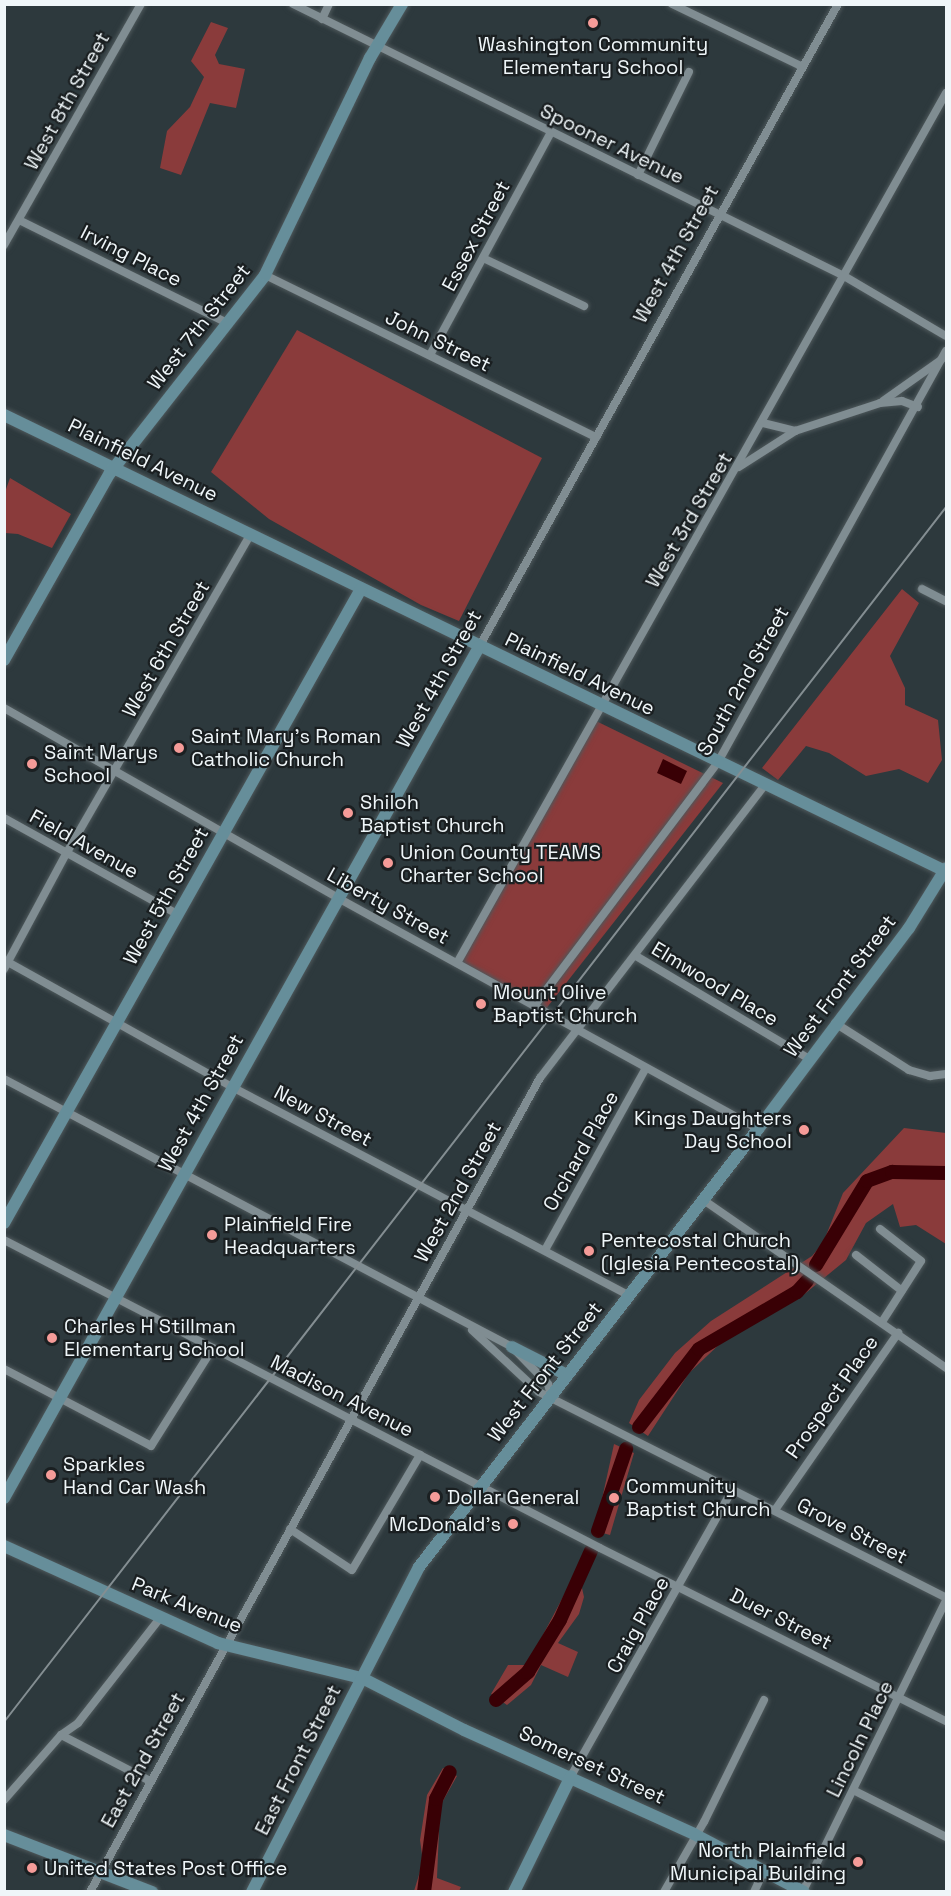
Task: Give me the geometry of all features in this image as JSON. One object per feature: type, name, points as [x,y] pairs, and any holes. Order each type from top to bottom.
[{"type":"main road","name":"West 7th Street","points":[[4,660],[114,468],[227,323],[244,306],[265,275],[377,47],[402,4]]},
{"type":"main road","name":"Plainfield Avenue","points":[[4,415],[251,533],[479,647],[765,785],[946,869]]},
{"type":"main road","name":"West 5th Street","points":[[4,1222],[361,589]]},
{"type":"main road","name":"West 4th Street","points":[[4,1498],[479,647]]},
{"type":"main road","name":"West Front Street","points":[[362,1678],[419,1567],[758,1129],[808,1058],[909,928],[946,869]]},
{"type":"main road","points":[[512,1347],[567,1375]]},
{"type":"main road","name":"Park Avenue","points":[[4,1546],[160,1618],[225,1644],[362,1678]]},
{"type":"main road","name":"Somerset Street","points":[[362,1678],[464,1730],[572,1776],[694,1834],[804,1891]]},
{"type":"main road","name":"East Front Street","points":[[252,1892],[362,1678]]},
{"type":"main road","points":[[514,1892],[572,1776]]},
{"type":"main road","points":[[4,1835],[152,1892]]},
{"type":"street","name":"West 8th Street","points":[[4,245],[141,4]]},
{"type":"street","name":"Spooner Avenue","points":[[293,4],[843,276],[946,336]]},
{"type":"street","points":[[322,19],[330,4]]},
{"type":"street","points":[[672,4],[803,67]]},
{"type":"street","name":"West 4th Street","points":[[479,647],[838,4]]},
{"type":"street","points":[[638,175],[689,72]]},
{"type":"street","name":"West 3rd Street","points":[[457,963],[739,467],[946,93]]},
{"type":"street","name":"Essex Street","points":[[430,355],[550,132]]},
{"type":"street","name":"Irving Place","points":[[19,220],[227,323]]},
{"type":"street","points":[[483,258],[584,306]]},
{"type":"street","name":"John Street","points":[[265,275],[596,437]]},
{"type":"street","points":[[880,403],[945,354]]},
{"type":"street","name":"South 2nd Street","points":[[535,1005],[718,762],[918,407],[945,354]]},
{"type":"street","points":[[739,467],[795,431],[880,403],[902,401],[918,407]]},
{"type":"street","points":[[763,423],[795,431]]},
{"type":"street","name":"West 6th Street","points":[[6,964],[66,854],[251,533]]},
{"type":"street","points":[[922,589],[946,601]]},
{"type":"street","name":"Liberty Street","points":[[4,708],[340,899],[758,1129]]},
{"type":"street","name":"West 2nd Street","points":[[225,1644],[540,1078],[636,956],[765,785]]},
{"type":"street","name":"Field Avenue","points":[[4,818],[179,915]]},
{"type":"street","name":"Elmwood Place","points":[[636,956],[808,1058]]},
{"type":"street","name":"New Street","points":[[6,964],[118,1022],[232,1087],[438,1197],[468,1208],[629,1294]]},
{"type":"street","points":[[835,1023],[909,1070],[930,1076],[946,1074]]},
{"type":"street","name":"Orchard Place","points":[[545,1250],[646,1068]]},
{"type":"street","points":[[4,1079],[471,1329],[512,1347],[548,1384],[551,1396]]},
{"type":"street","points":[[702,1199],[825,1282],[946,1368]]},
{"type":"street","points":[[880,1228],[921,1262],[882,1322]]},
{"type":"street","name":"Madison Avenue","points":[[4,1240],[600,1548]]},
{"type":"street","points":[[856,1255],[902,1291]]},
{"type":"street","name":"Grove Street","points":[[471,1329],[539,1392],[775,1510],[946,1600]]},
{"type":"street","name":"Prospect Place","points":[[775,1510],[898,1333]]},
{"type":"street","points":[[4,1369],[151,1446],[213,1348]]},
{"type":"street","points":[[290,1529],[352,1570],[420,1455]]},
{"type":"street","name":"Craig Place","points":[[572,1776],[732,1490]]},
{"type":"street","name":"Duer Street","points":[[600,1548],[946,1721]]},
{"type":"street","name":"Lincoln Place","points":[[804,1891],[946,1600]]},
{"type":"street","points":[[4,1800],[61,1735],[78,1723],[160,1618]]},
{"type":"street","name":"East 2nd Street","points":[[90,1892],[225,1644]]},
{"type":"street","points":[[664,1892],[764,1700]]},
{"type":"street","points":[[61,1735],[150,1781]]},
{"type":"street","points":[[853,1790],[946,1837]]},
{"type":"street","points":[[754,1892],[764,1872]]},
{"type":"shaded area","points":[[211,22],[228,28],[215,55],[219,64],[245,69],[236,108],[210,103],[181,175],[160,168],[167,131],[190,107],[204,77],[191,61]]},
{"type":"shaded area","points":[[297,330],[542,458],[459,621],[421,605],[269,519],[211,472]]},
{"type":"shaded area","points":[[10,478],[71,514],[52,548],[18,534],[5,533],[5,492]]},
{"type":"shaded area","points":[[902,589],[919,603],[890,656],[905,688],[905,705],[938,720],[942,760],[928,783],[899,769],[866,776],[829,753],[806,746],[778,780],[762,768]]},
{"type":"shaded area","points":[[594,720],[723,783],[545,1010],[460,962]]},
{"type":"shaded area","points":[[663,759],[687,771],[681,784],[657,773]]},
{"type":"shaded area","points":[[904,1128],[946,1133],[946,1244],[916,1225],[900,1227],[893,1204],[866,1223],[846,1260],[802,1296],[726,1338],[689,1373],[648,1436],[629,1423],[639,1400],[675,1353],[711,1321],[812,1256],[823,1243],[843,1193]]},
{"type":"shaded area","points":[[614,1444],[634,1453],[610,1535],[595,1531]]},
{"type":"shaded area","points":[[572,1580],[582,1588],[584,1597],[579,1614],[558,1643],[578,1652],[568,1677],[541,1665],[531,1685],[507,1705],[491,1694],[508,1665],[527,1665]]},
{"type":"shaded area","points":[[443,1768],[457,1776],[440,1806],[437,1878],[461,1887],[459,1891],[414,1891],[423,1862],[420,1840],[427,1795]]},
{"type":"waterway","points":[[816,1265],[867,1181],[892,1172],[946,1173]]},
{"type":"waterway","points":[[639,1427],[699,1349],[797,1292],[807,1281]]},
{"type":"waterway","points":[[598,1531],[626,1449]]},
{"type":"waterway","points":[[496,1700],[528,1672],[560,1620],[591,1551]]},
{"type":"waterway","points":[[424,1892],[436,1799],[450,1772]]},
{"type":"railway","points":[[4,1722],[946,507]]},
{"type":"place","name":"Washington Community Elementary School","points":[[593,23]]},
{"type":"place","name":"Saint Mary's Roman Catholic Church","points":[[179,748]]},
{"type":"place","name":"Saint Marys School","points":[[32,764]]},
{"type":"place","name":"Shiloh Baptist Church","points":[[348,813]]},
{"type":"place","name":"Union County TEAMS Charter School","points":[[388,863]]},
{"type":"place","name":"Mount Olive Baptist Church","points":[[481,1004]]},
{"type":"place","name":"Kings Daughters Day School","points":[[804,1130]]},
{"type":"place","name":"Plainfield Fire Headquarters","points":[[212,1235]]},
{"type":"place","name":"Pentecostal Church (Iglesia Pentecostal)","points":[[589,1251]]},
{"type":"place","name":"Charles H Stillman Elementary School","points":[[52,1338]]},
{"type":"place","name":"Sparkles Hand Car Wash","points":[[51,1475]]},
{"type":"place","name":"Dollar General","points":[[435,1497]]},
{"type":"place","name":"Community Baptist Church","points":[[614,1498]]},
{"type":"place","name":"McDonald's","points":[[513,1524]]},
{"type":"place","name":"North Plainfield Municipal Building","points":[[858,1862]]},
{"type":"place","name":"United States Post Office","points":[[32,1868]]}]
